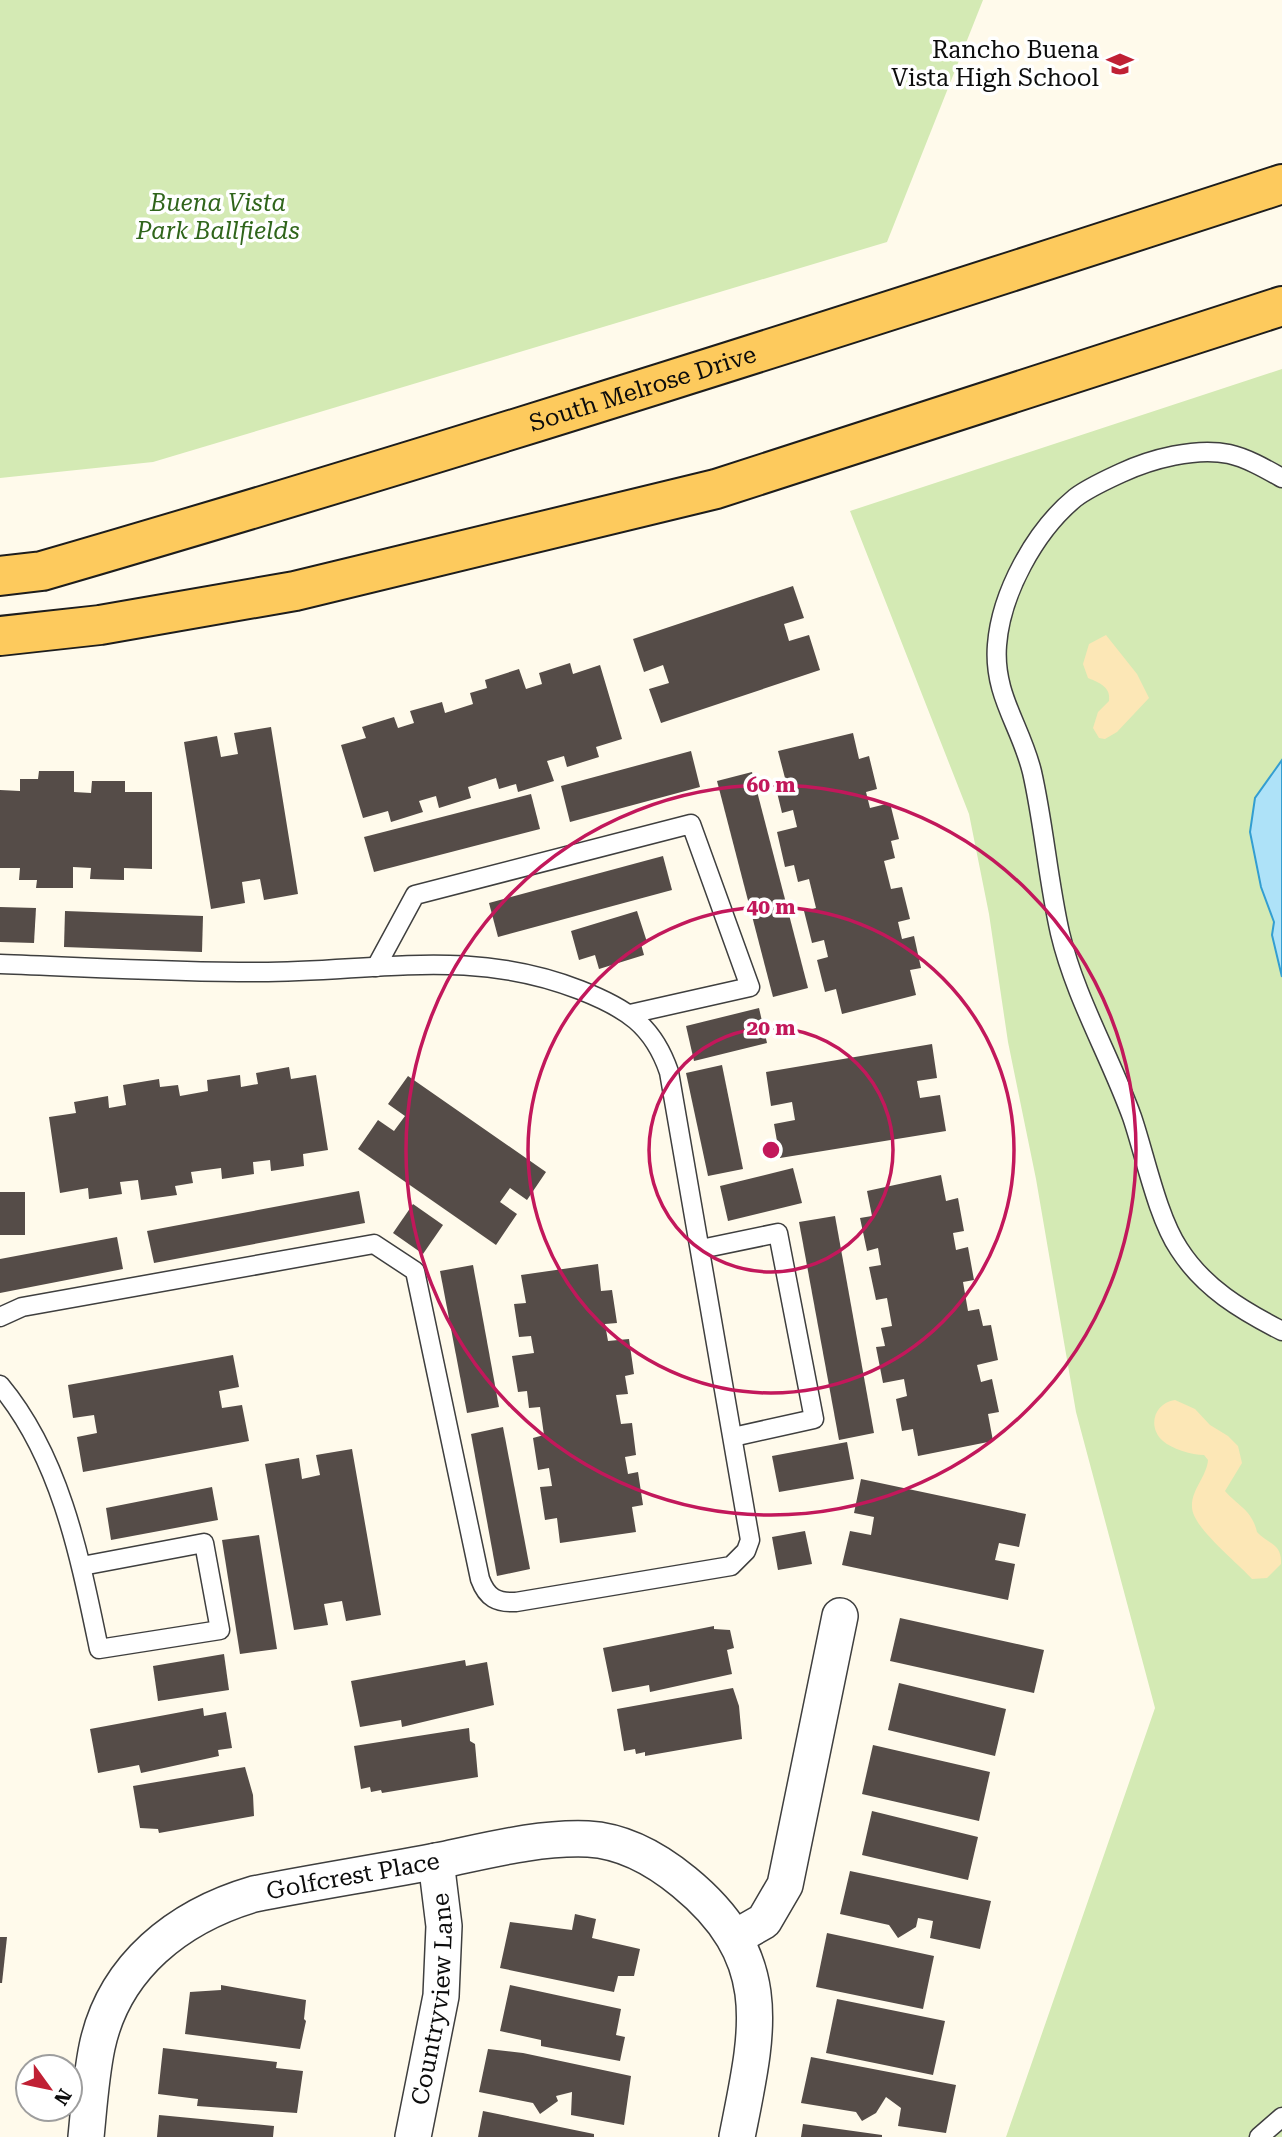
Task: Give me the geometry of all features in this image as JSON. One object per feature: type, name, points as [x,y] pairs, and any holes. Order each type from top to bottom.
[{"type":"main road","name":"South Melrose Drive","points":[[0,576],[41,571],[342,483],[724,366],[1282,184]]},
{"type":"main road","points":[[0,636],[100,625],[295,591],[716,489],[1282,306]]},
{"type":"street","points":[[737,1937],[764,1921],[785,1885],[840,1616]]},
{"type":"street","name":"Golfcrest Place","points":[[86,2137],[98,2044],[110,2011],[124,1984],[162,1939],[187,1920],[218,1905],[254,1894],[555,1839],[590,1839],[618,1844],[656,1862],[707,1903],[737,1937],[752,1986],[756,2027],[737,2137]]},
{"type":"street","name":"Countryview Lane","points":[[413,2137],[441,1996],[444,1926],[436,1861]]},
{"type":"lane","points":[[1282,478],[1228,454],[1202,453],[1133,467],[1076,498],[1037,541],[1023,566],[1007,604],[997,643],[997,664],[1005,706],[1021,738],[1032,773],[1045,829],[1060,932],[1068,958],[1127,1106],[1177,1247],[1199,1276],[1222,1297],[1282,1331]]},
{"type":"lane","points":[[376,967],[415,895],[691,824],[750,987],[630,1014]]},
{"type":"lane","points":[[0,964],[211,972],[460,963],[497,966],[567,985],[630,1014],[648,1029],[660,1047],[669,1072],[750,1540],[746,1551],[731,1566],[516,1602],[497,1602],[484,1589],[480,1579],[415,1271],[374,1244],[22,1307],[0,1317]]},
{"type":"lane","points":[[701,1249],[778,1233],[814,1419],[733,1437]]},
{"type":"lane","points":[[0,1385],[28,1427],[51,1474],[82,1566],[99,1649],[220,1629],[204,1543],[82,1566]]},
{"type":"lane","points":[[1259,2137],[1282,2117]]},
{"type":"green space","name":"Buena Vista Park Ballfields","points":[[0,0],[983,0],[887,242],[153,462],[0,478]]},
{"type":"green space","points":[[1282,369],[1282,2137],[1006,2137],[1155,1708],[1076,1412],[969,814],[850,511]]},
{"type":"sand","points":[[1106,635],[1137,674],[1149,698],[1117,732],[1105,739],[1099,738],[1093,728],[1098,712],[1109,701],[1108,692],[1088,678],[1083,664],[1089,644]]},
{"type":"sand","points":[[1175,1400],[1195,1409],[1210,1425],[1238,1446],[1242,1463],[1225,1491],[1248,1513],[1257,1532],[1279,1552],[1281,1564],[1267,1578],[1252,1579],[1207,1534],[1194,1515],[1192,1501],[1208,1460],[1204,1455],[1182,1451],[1167,1444],[1158,1435],[1154,1423],[1162,1406]]},
{"type":"water","points":[[1282,760],[1282,977],[1272,935],[1274,922],[1261,887],[1250,832],[1255,798]]},
{"type":"building","points":[[793,586],[804,618],[784,624],[789,641],[809,635],[820,670],[661,723],[649,689],[669,683],[663,665],[644,672],[633,639]]},
{"type":"building","points":[[570,663],[573,674],[600,665],[622,739],[596,747],[599,757],[567,767],[564,756],[547,761],[554,781],[518,792],[516,784],[499,789],[496,778],[468,787],[471,798],[439,808],[436,796],[419,801],[423,812],[391,822],[388,811],[363,818],[341,745],[366,738],[362,727],[394,717],[398,728],[414,723],[410,711],[442,702],[445,713],[473,704],[470,693],[487,688],[485,680],[519,669],[526,689],[542,684],[539,673]]},
{"type":"building","points":[[271,727],[298,894],[264,900],[260,879],[242,882],[245,903],[211,909],[184,742],[217,736],[221,757],[238,754],[234,733]]},
{"type":"building","points":[[853,733],[859,759],[869,756],[877,789],[866,792],[870,808],[890,803],[899,839],[891,841],[895,858],[884,861],[891,889],[902,887],[910,919],[898,922],[902,939],[914,936],[921,968],[910,970],[916,995],[842,1014],[836,989],[825,992],[817,960],[828,957],[824,940],[812,943],[804,911],[816,908],[809,879],[798,882],[794,865],[785,867],[777,832],[797,827],[793,810],[782,813],[774,780],[785,778],[778,751]]},
{"type":"building","points":[[691,751],[700,787],[570,822],[561,786]]},
{"type":"building","points":[[39,771],[74,771],[74,792],[91,793],[92,781],[125,781],[125,792],[152,792],[152,869],[124,868],[124,880],[90,879],[91,868],[73,867],[73,888],[36,888],[37,880],[19,880],[20,868],[0,868],[0,790],[20,791],[20,779],[38,779]]},
{"type":"building","points":[[752,772],[808,988],[773,997],[717,781]]},
{"type":"building","points":[[531,794],[540,829],[374,872],[364,837]]},
{"type":"building","points":[[663,856],[672,890],[498,937],[489,903]]},
{"type":"building","points":[[0,907],[36,908],[34,943],[0,942]]},
{"type":"building","points":[[65,911],[203,916],[202,952],[64,947]]},
{"type":"building","points":[[637,911],[647,942],[641,944],[644,955],[599,969],[595,955],[579,960],[571,931]]},
{"type":"building","points":[[759,1008],[767,1043],[694,1061],[686,1026]]},
{"type":"building","points":[[932,1044],[937,1078],[917,1081],[920,1098],[940,1095],[946,1131],[780,1158],[774,1124],[795,1120],[792,1102],[771,1106],[766,1072]]},
{"type":"building","points":[[722,1065],[743,1169],[708,1176],[686,1073]]},
{"type":"building","points":[[289,1067],[291,1079],[316,1075],[328,1150],[303,1154],[304,1166],[271,1171],[270,1160],[253,1162],[254,1174],[222,1179],[221,1168],[191,1172],[193,1183],[175,1186],[177,1195],[141,1200],[138,1180],[120,1182],[122,1194],[89,1199],[88,1188],[60,1193],[49,1117],[76,1113],[74,1102],[108,1096],[109,1108],[126,1105],[123,1085],[159,1079],[160,1087],[178,1085],[180,1096],[208,1091],[207,1080],[240,1075],[241,1087],[258,1084],[256,1073]]},
{"type":"building","points":[[408,1076],[546,1172],[527,1200],[510,1188],[500,1202],[517,1214],[496,1245],[358,1149],[378,1120],[394,1131],[405,1116],[388,1104]]},
{"type":"building","points":[[793,1168],[802,1203],[728,1221],[720,1186]]},
{"type":"building","points":[[941,1175],[946,1201],[958,1198],[964,1231],[953,1233],[956,1250],[968,1247],[974,1280],[963,1282],[968,1311],[979,1309],[983,1326],[991,1325],[998,1360],[977,1365],[981,1382],[992,1379],[999,1412],[988,1414],[993,1441],[918,1456],[913,1429],[902,1431],[896,1399],[907,1396],[904,1379],[883,1383],[876,1347],[885,1346],[881,1328],[892,1326],[887,1298],[876,1300],[869,1267],[881,1265],[878,1248],[867,1251],[860,1218],[872,1216],[867,1191]]},
{"type":"building","points":[[359,1191],[365,1223],[154,1263],[147,1231]]},
{"type":"building","points":[[0,1192],[25,1192],[25,1235],[0,1235]]},
{"type":"building","points":[[413,1204],[443,1225],[423,1254],[393,1233]]},
{"type":"building","points":[[835,1216],[874,1433],[839,1440],[799,1222]]},
{"type":"building","points":[[117,1237],[123,1269],[0,1293],[0,1259]]},
{"type":"building","points":[[598,1264],[601,1291],[612,1290],[617,1323],[605,1324],[608,1341],[629,1339],[634,1374],[625,1376],[628,1394],[616,1395],[621,1424],[632,1423],[636,1455],[625,1457],[628,1474],[638,1472],[643,1505],[632,1507],[636,1532],[560,1543],[557,1518],[545,1520],[540,1487],[552,1486],[549,1468],[538,1470],[533,1438],[544,1435],[540,1407],[529,1408],[527,1391],[518,1392],[512,1356],[534,1353],[531,1336],[519,1337],[514,1304],[526,1303],[521,1275]]},
{"type":"building","points":[[473,1265],[499,1407],[467,1413],[440,1271]]},
{"type":"building","points":[[233,1355],[239,1387],[219,1391],[222,1408],[242,1405],[249,1441],[83,1472],[77,1437],[97,1433],[94,1415],[73,1418],[68,1385]]},
{"type":"building","points":[[503,1427],[530,1569],[497,1576],[471,1434]]},
{"type":"building","points":[[847,1442],[854,1479],[779,1492],[772,1456]]},
{"type":"building","points":[[352,1449],[381,1615],[346,1621],[342,1601],[324,1604],[328,1625],[294,1630],[265,1464],[299,1458],[302,1479],[320,1475],[316,1455]]},
{"type":"building","points":[[861,1479],[1026,1514],[1019,1547],[999,1543],[995,1560],[1015,1564],[1008,1600],[842,1565],[850,1531],[871,1535],[874,1517],[854,1513]]},
{"type":"building","points":[[212,1487],[218,1520],[111,1540],[106,1508]]},
{"type":"building","points":[[805,1531],[812,1564],[778,1570],[772,1537]]},
{"type":"building","points":[[259,1535],[277,1649],[240,1654],[222,1540]]},
{"type":"building","points":[[900,1618],[1044,1650],[1034,1693],[890,1661]]},
{"type":"building","points":[[714,1626],[714,1629],[730,1630],[734,1648],[727,1650],[732,1674],[650,1692],[649,1685],[612,1692],[603,1648]]},
{"type":"building","points":[[224,1654],[229,1690],[158,1701],[153,1666]]},
{"type":"building","points":[[465,1660],[466,1666],[487,1662],[494,1705],[402,1727],[401,1720],[360,1727],[351,1681]]},
{"type":"building","points":[[899,1683],[1006,1709],[995,1756],[888,1730]]},
{"type":"building","points":[[733,1688],[739,1706],[742,1739],[645,1756],[645,1752],[636,1754],[635,1749],[624,1751],[617,1709]]},
{"type":"building","points":[[203,1708],[204,1716],[226,1712],[232,1748],[218,1750],[219,1756],[141,1773],[139,1765],[98,1773],[90,1729]]},
{"type":"building","points":[[469,1728],[470,1741],[475,1744],[478,1777],[382,1793],[381,1790],[371,1792],[370,1787],[361,1789],[354,1746]]},
{"type":"building","points":[[873,1745],[990,1772],[979,1821],[862,1794]]},
{"type":"building","points":[[245,1767],[253,1795],[254,1816],[159,1833],[158,1829],[140,1828],[133,1786]]},
{"type":"building","points":[[872,1811],[978,1837],[968,1880],[862,1855]]},
{"type":"building","points":[[850,1871],[991,1901],[980,1949],[930,1938],[933,1921],[918,1918],[916,1927],[898,1938],[889,1925],[840,1914]]},
{"type":"building","points":[[575,1914],[596,1919],[592,1938],[640,1949],[634,1976],[618,1976],[614,1992],[500,1968],[510,1922],[572,1930]]},
{"type":"building","points":[[827,1933],[934,1956],[923,2009],[816,1987]]},
{"type":"building","points":[[0,1937],[7,1937],[2,1983],[0,1983]]},
{"type":"building","points":[[221,1985],[306,2000],[306,2021],[300,2049],[185,2034],[190,1992],[221,1990]]},
{"type":"building","points":[[510,1985],[621,2009],[616,2035],[625,2037],[620,2061],[541,2046],[541,2040],[500,2031]]},
{"type":"building","points":[[837,1999],[945,2021],[933,2075],[826,2053]]},
{"type":"building","points":[[163,2048],[277,2062],[276,2068],[303,2071],[297,2113],[197,2106],[198,2099],[158,2094]]},
{"type":"building","points":[[488,2049],[523,2053],[631,2076],[624,2125],[571,2115],[572,2092],[556,2096],[558,2101],[540,2114],[533,2103],[479,2092]]},
{"type":"building","points":[[811,2057],[956,2085],[946,2133],[898,2126],[901,2108],[886,2097],[876,2113],[862,2121],[856,2112],[801,2103]]},
{"type":"building","points":[[483,2111],[594,2134],[594,2137],[478,2137]]},
{"type":"building","points":[[159,2115],[274,2126],[273,2137],[157,2137]]},
{"type":"building","points":[[803,2124],[882,2135],[882,2137],[801,2137]]},
{"type":"place","name":"Rancho Buena Vista High School","points":[[1120,64]]}]
